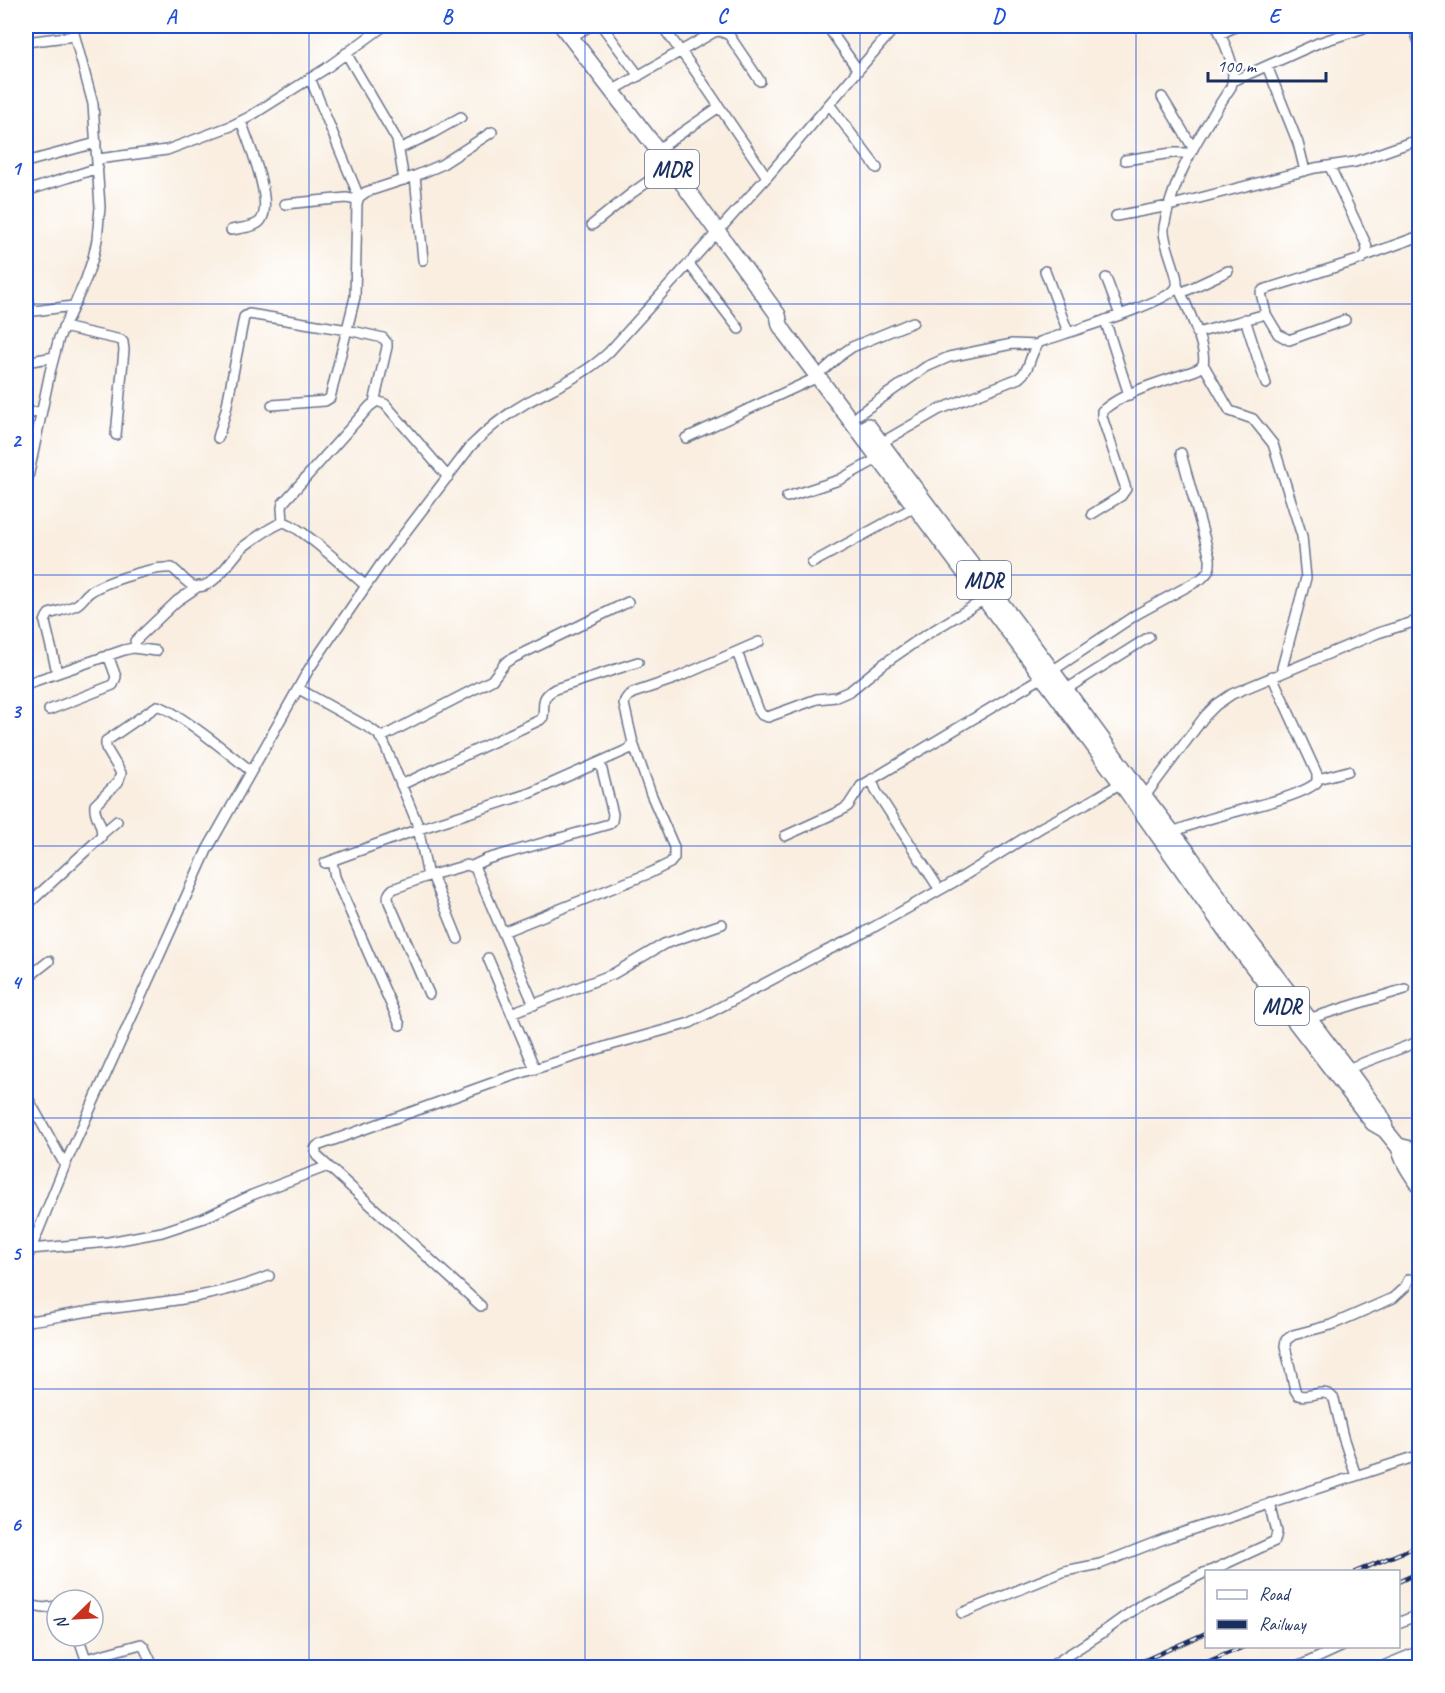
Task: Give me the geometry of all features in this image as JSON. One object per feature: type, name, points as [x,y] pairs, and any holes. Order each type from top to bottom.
[{"type":"main road","name":"MDR","points":[[567,31],[718,231],[777,315],[785,333],[859,414],[880,451]]},
{"type":"main road","name":"MDR","points":[[822,373],[1034,656],[1121,783],[1172,832],[1180,853]]},
{"type":"main road","name":"MDR","points":[[920,503],[985,599],[1034,656]]},
{"type":"main road","name":"MDR","points":[[1047,674],[1065,690],[1141,802],[1180,853],[1228,934],[1373,1123],[1390,1136],[1417,1164]]},
{"type":"main road","name":"MDR","points":[[1191,870],[1238,926],[1347,1069],[1380,1114],[1390,1136]]},
{"type":"main road","points":[[1386,1668],[1419,1654]]},
{"type":"street","points":[[26,486],[28,463],[54,357],[63,327],[86,279],[97,240],[100,207],[93,104],[72,26]]},
{"type":"street","points":[[26,191],[98,163],[167,150],[241,121],[310,78],[384,26]]},
{"type":"street","points":[[567,31],[590,26]]},
{"type":"street","points":[[602,26],[639,76]]},
{"type":"street","points":[[662,26],[767,177]]},
{"type":"street","points":[[827,26],[858,70]]},
{"type":"street","points":[[26,1261],[65,1166],[207,850],[309,669],[381,564],[471,446],[494,424],[600,361],[767,177],[896,26]]},
{"type":"street","points":[[1092,514],[1125,493],[1126,489],[1101,413],[1105,408],[1129,395],[1201,368],[1203,364],[1204,356],[1179,289],[1164,234],[1169,206],[1191,150],[1233,81],[1232,64],[1219,30],[1237,26]]},
{"type":"street","points":[[1233,81],[1318,44],[1370,26]]},
{"type":"street","points":[[1413,26],[1419,45]]},
{"type":"street","points":[[612,91],[714,32],[724,32],[729,35],[760,81]]},
{"type":"street","points":[[26,42],[75,36]]},
{"type":"street","points":[[346,53],[392,130],[399,148],[404,180]]},
{"type":"street","points":[[1267,66],[1298,143],[1305,171]]},
{"type":"street","points":[[272,405],[328,400],[332,393],[357,289],[358,198],[310,78]]},
{"type":"street","points":[[1162,97],[1191,150]]},
{"type":"street","points":[[830,104],[877,168]]},
{"type":"street","points":[[657,150],[719,107]]},
{"type":"street","points":[[399,148],[461,117]]},
{"type":"street","points":[[231,230],[257,224],[262,220],[264,213],[264,190],[241,121]]},
{"type":"street","points":[[285,204],[358,198],[366,192],[416,176],[441,165],[492,132]]},
{"type":"street","points":[[1116,216],[1169,206],[1305,171],[1355,162],[1419,139]]},
{"type":"street","points":[[26,162],[96,143]]},
{"type":"street","points":[[1125,160],[1191,150]]},
{"type":"street","points":[[591,225],[670,166]]},
{"type":"street","points":[[1330,167],[1366,244],[1365,256]]},
{"type":"street","points":[[416,176],[423,260]]},
{"type":"street","points":[[1345,320],[1289,340],[1278,334],[1266,314],[1261,293],[1263,290],[1361,259],[1419,236]]},
{"type":"street","points":[[689,264],[739,329]]},
{"type":"street","points":[[1045,271],[1068,332]]},
{"type":"street","points":[[859,414],[926,367],[949,357],[1012,344],[1036,345],[1120,315],[1167,296],[1175,290],[1228,272]]},
{"type":"street","points":[[1106,278],[1120,315]]},
{"type":"street","points":[[26,289],[28,311],[72,306]]},
{"type":"street","points":[[218,438],[245,316],[253,313],[348,330],[383,338],[387,343],[374,403],[284,503],[283,522]]},
{"type":"street","points":[[1197,333],[1266,314]]},
{"type":"street","points":[[1245,319],[1266,384]]},
{"type":"street","points":[[1105,320],[1129,395]]},
{"type":"street","points":[[686,438],[822,373],[852,347],[913,322]]},
{"type":"street","points":[[63,327],[123,342],[116,435]]},
{"type":"street","points":[[787,497],[839,480],[938,410],[1019,378],[1025,374],[1036,345]]},
{"type":"street","points":[[26,363],[54,357]]},
{"type":"street","points":[[1203,364],[1230,411],[1253,419],[1273,444],[1302,536],[1306,578],[1282,668]]},
{"type":"street","points":[[374,403],[381,401],[385,404],[448,477]]},
{"type":"street","points":[[26,414],[41,411]]},
{"type":"street","points":[[785,836],[842,810],[848,806],[861,786],[1047,674],[1137,614],[1191,585],[1208,573],[1210,558],[1181,453]]},
{"type":"street","points":[[812,563],[920,503]]},
{"type":"street","points":[[135,641],[177,601],[199,586],[208,584],[243,548],[283,522],[288,522],[300,531],[366,586]]},
{"type":"street","points":[[57,672],[45,622],[49,614],[76,605],[96,588],[131,575],[161,569],[172,568],[191,584],[199,586]]},
{"type":"street","points":[[737,652],[759,711],[768,717],[817,699],[836,697],[850,691],[921,638],[985,599]]},
{"type":"street","points":[[381,738],[492,680],[510,659],[628,602]]},
{"type":"street","points":[[1141,802],[1205,716],[1232,694],[1378,633],[1419,620]]},
{"type":"street","points":[[1065,690],[1149,638]]},
{"type":"street","points":[[503,932],[670,863],[674,858],[674,847],[651,794],[633,743],[624,704],[625,699],[633,693],[674,679],[759,642]]},
{"type":"street","points":[[26,684],[108,654],[133,648],[156,651]]},
{"type":"street","points":[[50,710],[113,685],[116,677],[108,654]]},
{"type":"street","points":[[401,786],[540,720],[543,717],[545,695],[555,689],[638,662]]},
{"type":"street","points":[[1272,676],[1318,779]]},
{"type":"street","points":[[299,689],[371,729],[381,738],[418,829],[430,876],[458,939]]},
{"type":"street","points":[[103,833],[95,814],[95,805],[118,782],[122,773],[106,748],[106,741],[157,705],[172,712],[251,771]]},
{"type":"street","points":[[400,1025],[328,862],[418,829],[530,793],[629,750],[633,743]]},
{"type":"street","points":[[429,994],[387,896],[393,889],[430,876],[467,865],[472,866],[487,859],[609,824],[613,814],[600,762]]},
{"type":"street","points":[[1172,832],[1306,789],[1314,785],[1318,779],[1348,771]]},
{"type":"street","points":[[872,779],[876,791],[936,884]]},
{"type":"street","points":[[481,1305],[328,1166],[315,1153],[317,1146],[535,1069],[611,1045],[680,1027],[698,1019],[915,904],[1042,827],[1121,783]]},
{"type":"street","points":[[26,906],[117,821]]},
{"type":"street","points":[[472,866],[478,873],[534,1005]]},
{"type":"street","points":[[512,1013],[613,974],[664,944],[722,924]]},
{"type":"street","points":[[488,958],[535,1069]]},
{"type":"street","points":[[26,979],[49,961]]},
{"type":"street","points":[[1308,1019],[1405,990]]},
{"type":"street","points":[[1347,1069],[1419,1041]]},
{"type":"street","points":[[26,1095],[65,1166]]},
{"type":"street","points":[[1390,1136],[1406,1173],[1419,1191]]},
{"type":"street","points":[[30,1249],[109,1242],[162,1232],[204,1218],[271,1186],[328,1166]]},
{"type":"street","points":[[26,1321],[155,1303],[231,1289],[269,1276]]},
{"type":"street","points":[[1356,1476],[1342,1437],[1332,1395],[1326,1392],[1298,1395],[1285,1346],[1286,1340],[1293,1335],[1331,1325],[1393,1298],[1405,1287],[1409,1279]]},
{"type":"street","points":[[962,1613],[1065,1570],[1100,1564],[1169,1537],[1419,1455]]},
{"type":"street","points":[[1211,1570],[1275,1541],[1278,1532],[1270,1503]]},
{"type":"street","points":[[1048,1668],[1140,1605],[1205,1573]]},
{"type":"street","points":[[26,1605],[45,1608]]},
{"type":"street","points":[[1400,1622],[1419,1614]]},
{"type":"street","points":[[82,1648],[87,1664],[141,1644],[154,1668]]},
{"type":"street","points":[[1296,1668],[1341,1648]]},
{"type":"railway","points":[[1360,1570],[1420,1545]]},
{"type":"railway","points":[[1400,1581],[1420,1572]]},
{"type":"railway","points":[[1127,1668],[1205,1633]]},
{"type":"railway","points":[[1192,1668],[1241,1648]]}]
